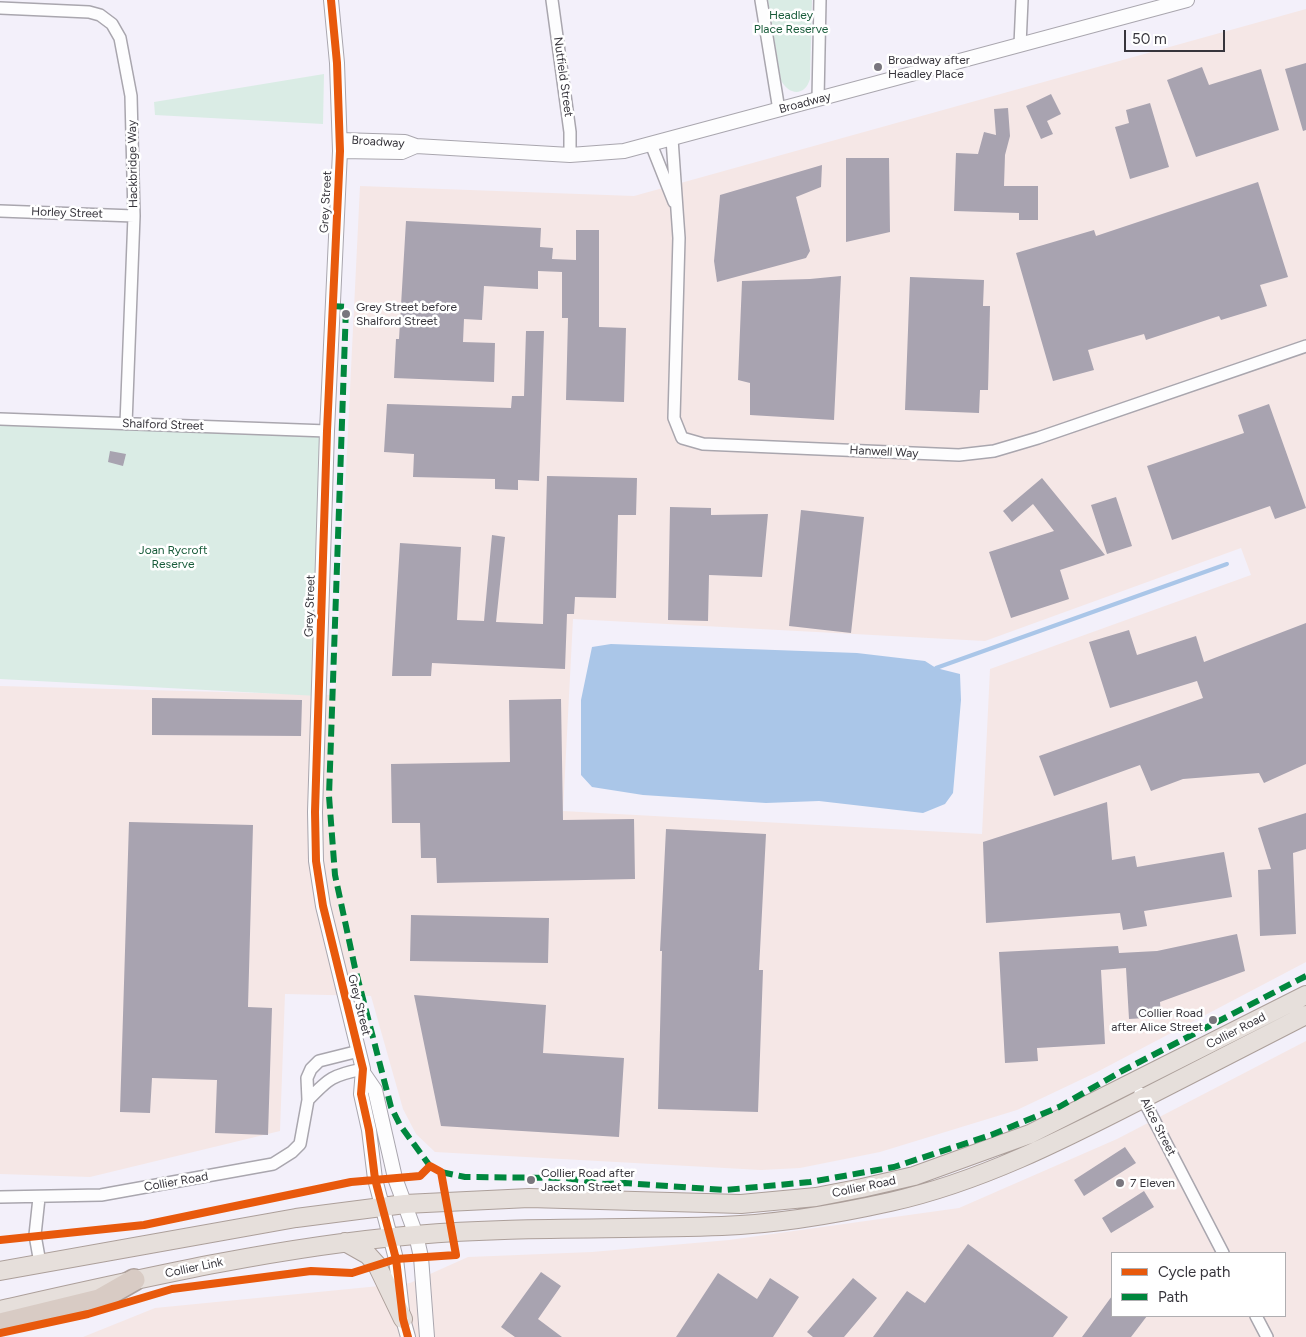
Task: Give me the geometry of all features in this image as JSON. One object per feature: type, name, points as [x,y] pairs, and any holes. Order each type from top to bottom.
[{"type":"highway","points":[[0,1324],[99,1300],[134,1280]]},
{"type":"main road","name":"Collier Road","points":[[382,1206],[529,1198],[741,1204],[816,1197],[914,1176],[1030,1134],[1306,995]]},
{"type":"main road","name":"Collier Road","points":[[390,1237],[518,1228],[724,1226],[836,1212],[893,1201],[962,1181],[1026,1156],[1306,1015]]},
{"type":"main road","points":[[0,1271],[296,1218],[382,1206]]},
{"type":"main road","name":"Collier Link","points":[[0,1310],[266,1253],[390,1237]]},
{"type":"main road","points":[[344,1242],[368,1256],[377,1265],[403,1319]]},
{"type":"street","name":"Grey Street","points":[[331,0],[337,63],[340,145],[326,431],[315,812],[316,861],[323,906],[364,1071],[374,1090],[395,1178],[416,1234],[421,1257],[427,1337]]},
{"type":"street","name":"Nutfield Street","points":[[552,0],[569,123],[570,155]]},
{"type":"street","points":[[761,0],[779,110]]},
{"type":"street","points":[[818,99],[820,0]]},
{"type":"street","points":[[1020,46],[1022,0]]},
{"type":"street","name":"Broadway","points":[[340,145],[405,142],[416,146],[570,155],[624,151],[1187,0]]},
{"type":"street","name":"Hackbridge Way","points":[[0,8],[88,12],[100,15],[112,24],[120,38],[131,96],[134,216],[126,424]]},
{"type":"street","name":"Hanwell Way","points":[[672,138],[676,191],[675,203],[679,238],[674,418],[682,438],[702,444],[959,455],[994,451],[1047,435],[1306,346]]},
{"type":"street","name":"Hanwell Way","points":[[651,144],[675,203]]},
{"type":"street","name":"Horley Street","points":[[0,211],[134,216]]},
{"type":"street","name":"Shalford Street","points":[[0,419],[326,431]]},
{"type":"street","name":"Collier Road","points":[[0,1197],[39,1198],[101,1195],[273,1164],[292,1152],[300,1144],[308,1100],[307,1078],[311,1069],[319,1062],[359,1051]]},
{"type":"street","name":"Grey Street","points":[[364,1071],[361,1094],[382,1206],[396,1259],[403,1319],[408,1337]]},
{"type":"street","points":[[308,1100],[328,1080],[340,1073],[364,1071]]},
{"type":"street","name":"Alice Street","points":[[1135,1082],[1222,1252]]},
{"type":"street","points":[[39,1198],[35,1235],[40,1263]]},
{"type":"street","points":[[1257,1317],[1267,1337]]},
{"type":"shaded area","points":[[1306,9],[1306,962],[1097,1072],[1017,1110],[880,1152],[800,1168],[761,1170],[435,1152],[416,1134],[403,1109],[371,996],[285,994],[280,1131],[90,1177],[0,1174],[0,686],[335,695],[360,186],[634,196]],"holes":[[[1241,548],[1251,575],[990,669],[982,834],[563,811],[573,619],[985,641]]]},
{"type":"shaded area","points":[[1306,1041],[1306,1337],[83,1337],[155,1308],[410,1283],[468,1257],[592,1252],[729,1240],[959,1208],[1117,1139]]},
{"type":"green space","name":"Headley Place Reserve","points":[[768,0],[812,0],[810,79],[808,85],[800,91],[796,92],[788,89],[781,80]]},
{"type":"green space","points":[[324,74],[323,124],[155,115],[154,102]]},
{"type":"green space","name":"Joan Rycroft Reserve","points":[[0,419],[327,431],[318,696],[0,679]]},
{"type":"water","points":[[611,644],[857,653],[925,661],[936,668],[960,674],[961,700],[953,793],[945,804],[923,813],[819,801],[766,803],[643,795],[592,787],[581,775],[581,700],[592,647]]},
{"type":"building","points":[[1306,63],[1306,130],[1303,131],[1285,69]]},
{"type":"building","points":[[1202,67],[1209,85],[1261,69],[1279,130],[1196,157],[1167,80]]},
{"type":"building","points":[[1051,94],[1061,114],[1047,121],[1053,134],[1041,139],[1026,106]]},
{"type":"building","points":[[1150,103],[1169,167],[1130,179],[1115,127],[1129,123],[1126,110]]},
{"type":"building","points":[[1008,108],[1010,136],[1005,155],[1004,186],[1038,186],[1038,220],[1019,220],[1019,213],[954,211],[956,153],[978,154],[984,132],[996,135],[994,109]]},
{"type":"building","points":[[846,158],[889,158],[890,232],[846,242]]},
{"type":"building","points":[[822,165],[821,187],[796,197],[810,251],[806,258],[717,282],[714,261],[720,195]]},
{"type":"building","points":[[1258,182],[1288,277],[1260,285],[1267,306],[1221,320],[1219,316],[1146,340],[1144,334],[1088,350],[1094,370],[1053,381],[1016,253],[1094,230],[1096,236]]},
{"type":"building","points":[[406,221],[541,228],[540,247],[553,248],[552,259],[576,260],[576,230],[599,230],[599,327],[626,328],[624,402],[566,400],[568,318],[562,318],[562,272],[538,271],[538,289],[484,286],[482,320],[464,319],[463,342],[495,343],[494,382],[394,378],[396,339],[399,339]]},
{"type":"building","points":[[841,276],[834,420],[750,415],[750,383],[738,380],[742,281]]},
{"type":"building","points":[[910,277],[984,280],[983,306],[990,306],[988,390],[980,390],[979,413],[905,410]]},
{"type":"building","points":[[526,331],[544,331],[539,481],[518,480],[518,490],[495,489],[495,479],[413,477],[414,454],[384,452],[387,404],[511,408],[512,396],[524,396]]},
{"type":"building","points":[[1269,404],[1306,508],[1275,519],[1270,506],[1172,540],[1147,466],[1244,433],[1238,415]]},
{"type":"building","points":[[110,451],[126,454],[123,466],[108,462]]},
{"type":"building","points":[[547,476],[637,478],[636,515],[618,515],[616,598],[575,597],[574,614],[567,614],[565,669],[432,663],[431,676],[392,676],[400,543],[461,547],[457,620],[484,621],[492,535],[505,537],[496,622],[543,624]]},
{"type":"building","points":[[1042,478],[1105,555],[1060,570],[1069,599],[1011,618],[989,552],[1054,531],[1033,504],[1012,522],[1003,511]]},
{"type":"building","points":[[1116,497],[1132,546],[1107,554],[1091,505]]},
{"type":"building","points":[[670,507],[711,508],[711,515],[768,514],[762,577],[709,575],[708,621],[668,620]]},
{"type":"building","points":[[801,510],[864,517],[851,633],[789,626]]},
{"type":"building","points":[[1306,623],[1306,764],[1264,783],[1259,773],[1183,779],[1151,791],[1140,765],[1054,796],[1039,756],[1203,698],[1197,681],[1110,708],[1089,642],[1129,630],[1137,655],[1196,636],[1204,662]]},
{"type":"building","points":[[152,698],[302,700],[301,736],[152,735]]},
{"type":"building","points":[[561,699],[563,820],[634,819],[635,879],[437,883],[436,858],[421,858],[420,823],[392,823],[391,764],[510,762],[509,700]]},
{"type":"building","points":[[1107,802],[1112,860],[1135,856],[1137,867],[1224,852],[1232,897],[1144,911],[1147,926],[1123,930],[1120,913],[986,923],[983,842]]},
{"type":"building","points":[[1306,813],[1306,849],[1293,853],[1296,934],[1260,936],[1258,870],[1271,869],[1258,828]]},
{"type":"building","points":[[129,822],[253,825],[248,1007],[272,1008],[268,1135],[215,1133],[217,1080],[152,1078],[150,1113],[120,1112]]},
{"type":"building","points":[[666,829],[766,834],[759,970],[763,970],[758,1112],[658,1109],[662,951],[660,951]]},
{"type":"building","points":[[411,915],[549,918],[548,963],[410,961]]},
{"type":"building","points":[[1237,934],[1245,971],[1160,1002],[1161,1017],[1129,1019],[1126,968],[1101,970],[1105,1044],[1037,1048],[1038,1061],[1005,1063],[999,952],[1118,946],[1119,953],[1157,951]]},
{"type":"building","points":[[414,995],[546,1005],[543,1053],[624,1058],[619,1137],[441,1126]]},
{"type":"building","points":[[1125,1147],[1136,1163],[1084,1196],[1074,1180]]},
{"type":"building","points":[[1144,1191],[1154,1207],[1111,1233],[1102,1218]]},
{"type":"building","points":[[968,1244],[1068,1317],[1053,1337],[873,1337],[907,1291],[925,1303]]},
{"type":"building","points":[[541,1272],[561,1286],[538,1319],[562,1337],[515,1337],[501,1327]]},
{"type":"building","points":[[718,1273],[757,1299],[770,1278],[799,1297],[773,1337],[676,1337]]},
{"type":"building","points":[[853,1278],[877,1298],[844,1337],[813,1337],[807,1332]]},
{"type":"building","points":[[1111,1297],[1111,1317],[1146,1317],[1131,1337],[1082,1337]]},
{"type":"waterway","points":[[936,668],[1227,564]]},
{"type":"marked path","points":[[332,306],[346,307],[329,796],[335,875],[355,968],[391,1107],[400,1125],[430,1166]]},
{"type":"marked path","points":[[441,1172],[465,1177],[566,1178],[604,1184],[625,1183],[725,1190],[810,1182],[894,1167],[991,1135],[1059,1107],[1122,1071],[1306,976]]},
{"type":"cycle path","points":[[331,0],[337,63],[340,151],[327,431],[315,812],[316,861],[323,906],[363,1069],[361,1094],[369,1130],[375,1179],[396,1259],[403,1319],[408,1337]]},
{"type":"cycle path","points":[[0,1240],[144,1225],[351,1182],[420,1176],[430,1166],[441,1172],[456,1255],[396,1259],[352,1273],[311,1271],[172,1289],[88,1314],[0,1333]]},
{"type":"place","name":"Broadway after Headley Place","points":[[878,67]]},
{"type":"place","name":"Grey Street before Shalford Street","points":[[346,314]]},
{"type":"place","name":"Collier Road after Alice Street","points":[[1213,1020]]},
{"type":"place","name":"Collier Road after Jackson Street","points":[[531,1180]]},
{"type":"place","name":"7 Eleven","points":[[1120,1183]]}]
